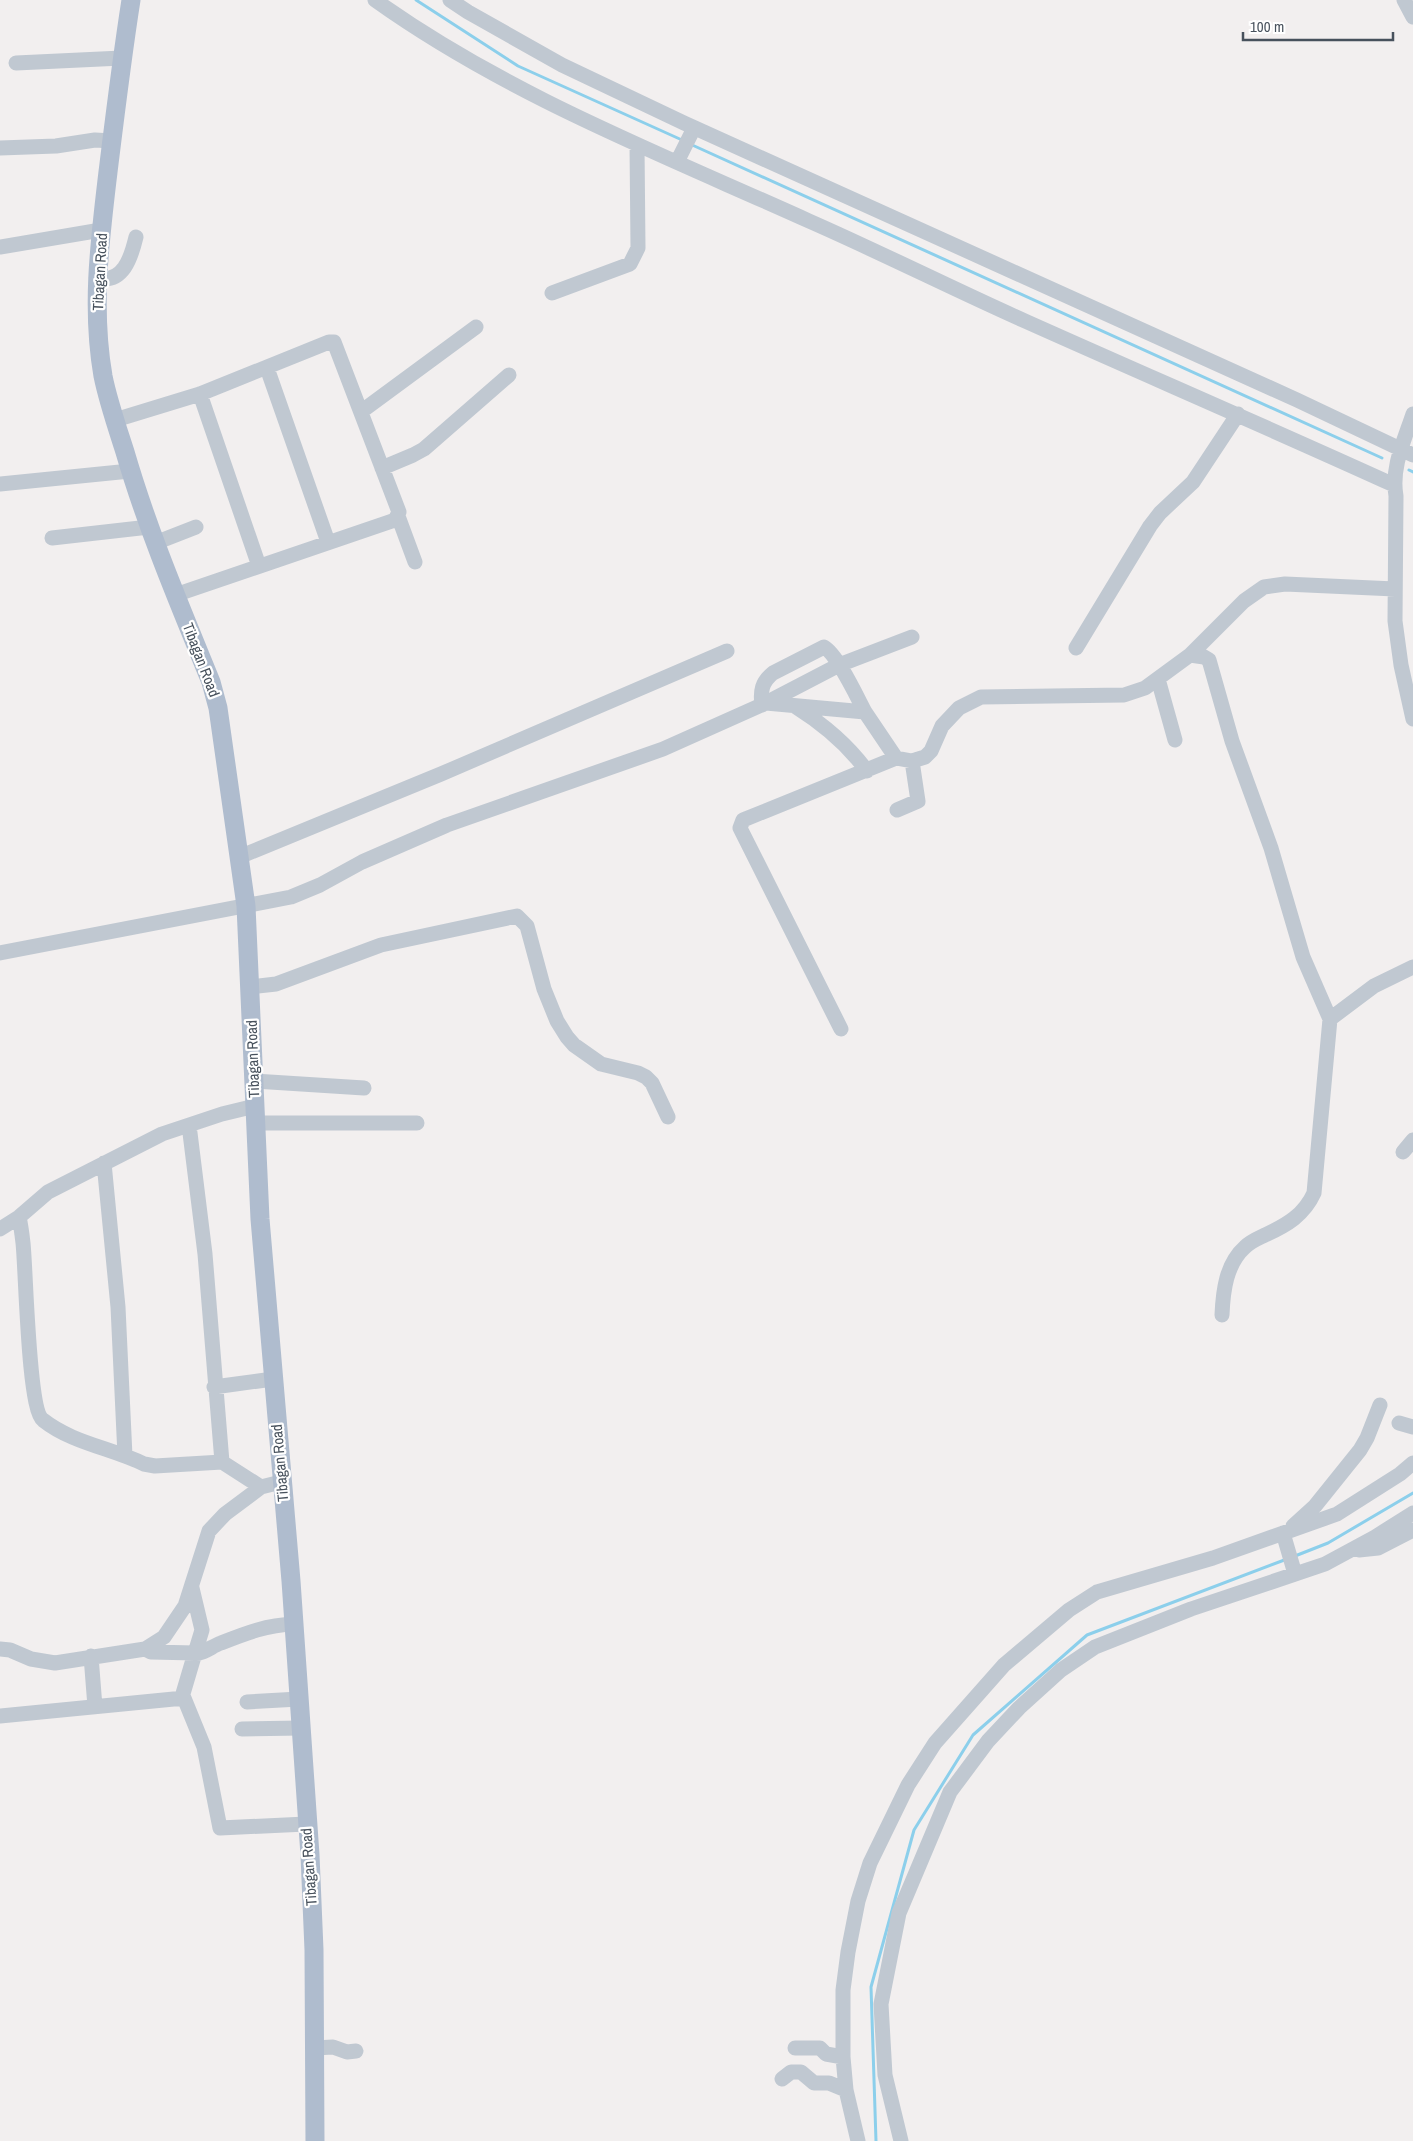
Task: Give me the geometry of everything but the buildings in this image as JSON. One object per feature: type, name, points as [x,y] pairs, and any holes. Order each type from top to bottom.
[{"type":"main road","name":"Tibagan Road","points":[[131,0],[101,230],[97,278],[98,332],[102,367],[130,471],[175,595],[211,682],[218,708],[246,906],[260,1219],[294,1624],[314,1941],[315,2141]]},
{"type":"street","points":[[375,0],[394,14],[511,84],[637,145],[679,159],[1023,320],[1394,485]]},
{"type":"street","points":[[450,0],[562,65],[692,131],[1297,400],[1408,453]]},
{"type":"street","points":[[1404,0],[1413,17]]},
{"type":"street","points":[[16,63],[122,58]]},
{"type":"street","points":[[679,159],[692,131]]},
{"type":"street","points":[[0,148],[56,146],[95,140],[112,142]]},
{"type":"street","points":[[552,293],[630,264],[634,259],[638,248],[637,145]]},
{"type":"street","points":[[0,247],[101,230]]},
{"type":"street","points":[[97,278],[107,280],[115,277],[128,262],[136,237]]},
{"type":"street","points":[[362,411],[476,327]]},
{"type":"street","points":[[115,420],[200,394],[328,342],[336,343],[399,512],[398,516],[415,562]]},
{"type":"street","points":[[267,368],[328,542]]},
{"type":"street","points":[[382,468],[413,456],[424,449],[509,375]]},
{"type":"street","points":[[200,394],[259,566]]},
{"type":"street","points":[[1076,648],[1150,526],[1160,513],[1193,482],[1238,414]]},
{"type":"street","points":[[1413,414],[1408,453],[1396,465],[1394,485],[1396,496],[1395,621],[1406,693],[1413,719]]},
{"type":"street","points":[[0,484],[130,471]]},
{"type":"street","points":[[175,595],[395,520],[398,516]]},
{"type":"street","points":[[52,538],[152,535],[196,527]]},
{"type":"street","points":[[841,1029],[740,826],[743,820],[896,758],[912,761],[925,757],[931,751],[942,726],[959,708],[982,697],[1124,696],[1144,688],[1190,655],[1244,601],[1264,587],[1272,584],[1395,589]]},
{"type":"street","points":[[0,952],[291,897],[308,891],[362,862],[447,825],[663,749],[764,704],[839,665],[912,637]]},
{"type":"street","points":[[764,704],[761,689],[767,678],[773,673],[824,647],[828,649],[839,665],[865,712],[896,758]]},
{"type":"street","points":[[239,857],[441,774],[727,651]]},
{"type":"street","points":[[1190,655],[1204,657],[1209,660],[1232,741],[1271,848],[1303,957],[1330,1018],[1314,1193],[1300,1216],[1281,1228],[1254,1240],[1235,1259],[1223,1290],[1222,1315]]},
{"type":"street","points":[[1158,679],[1175,740]]},
{"type":"street","points":[[764,704],[865,712]]},
{"type":"street","points":[[792,705],[826,728],[852,753],[867,771]]},
{"type":"street","points":[[897,810],[918,801],[912,761]]},
{"type":"street","points":[[250,987],[276,984],[381,945],[517,916],[527,926],[544,989],[557,1022],[574,1045],[601,1064],[638,1073],[646,1077],[652,1084],[668,1117]]},
{"type":"street","points":[[1330,1018],[1374,986],[1413,967]]},
{"type":"street","points":[[254,1081],[364,1088]]},
{"type":"street","points":[[0,1229],[19,1217],[48,1192],[162,1134],[189,1125],[255,1114],[417,1123]]},
{"type":"street","points":[[189,1125],[205,1254],[214,1387],[222,1462]]},
{"type":"street","points":[[1403,1152],[1413,1140]]},
{"type":"street","points":[[104,1163],[118,1307],[125,1456]]},
{"type":"street","points":[[19,1217],[24,1243],[30,1359],[38,1416],[69,1435],[144,1464],[156,1466],[222,1462],[261,1487]]},
{"type":"street","points":[[214,1387],[273,1379]]},
{"type":"street","points":[[1285,1536],[1315,1506],[1360,1450],[1367,1438],[1380,1405]]},
{"type":"street","points":[[858,2141],[846,2090],[843,2058],[843,1990],[858,1901],[870,1863],[908,1785],[941,1736],[1004,1665],[1069,1610],[1097,1592],[1285,1536],[1337,1514],[1400,1474],[1413,1463]]},
{"type":"street","points":[[0,1649],[10,1650],[31,1659],[55,1663],[145,1649],[164,1637],[185,1606],[204,1540],[209,1531],[225,1514],[261,1487],[282,1482]]},
{"type":"street","points":[[901,2141],[885,2075],[882,2004],[899,1913],[950,1792],[988,1741],[1019,1708],[1061,1670],[1095,1647],[1294,1571],[1325,1564],[1355,1549],[1413,1513]]},
{"type":"street","points":[[1355,1549],[1362,1551],[1378,1548],[1413,1530]]},
{"type":"street","points":[[1285,1536],[1294,1571]]},
{"type":"street","points":[[182,1697],[202,1630],[193,1596],[192,1584]]},
{"type":"street","points":[[145,1649],[151,1652],[202,1653],[222,1642],[260,1628],[272,1625],[294,1624]]},
{"type":"street","points":[[91,1656],[95,1707]]},
{"type":"street","points":[[0,1716],[185,1698],[204,1747],[220,1828],[306,1824]]},
{"type":"street","points":[[247,1702],[299,1699]]},
{"type":"street","points":[[242,1729],[301,1728]]},
{"type":"street","points":[[315,2048],[333,2047],[347,2052],[356,2051]]},
{"type":"street","points":[[795,2048],[820,2048],[826,2054],[843,2058]]},
{"type":"street","points":[[782,2079],[791,2072],[801,2072],[814,2083],[829,2083],[846,2090]]},
{"type":"waterway","points":[[416,0],[518,66],[682,140]]},
{"type":"waterway","points":[[690,144],[1382,458]]},
{"type":"waterway","points":[[1409,470],[1413,472]]},
{"type":"waterway","points":[[1295,1556],[1328,1543],[1413,1493]]},
{"type":"waterway","points":[[876,2141],[871,1987],[914,1830],[973,1735],[1087,1635],[1287,1559]]}]
